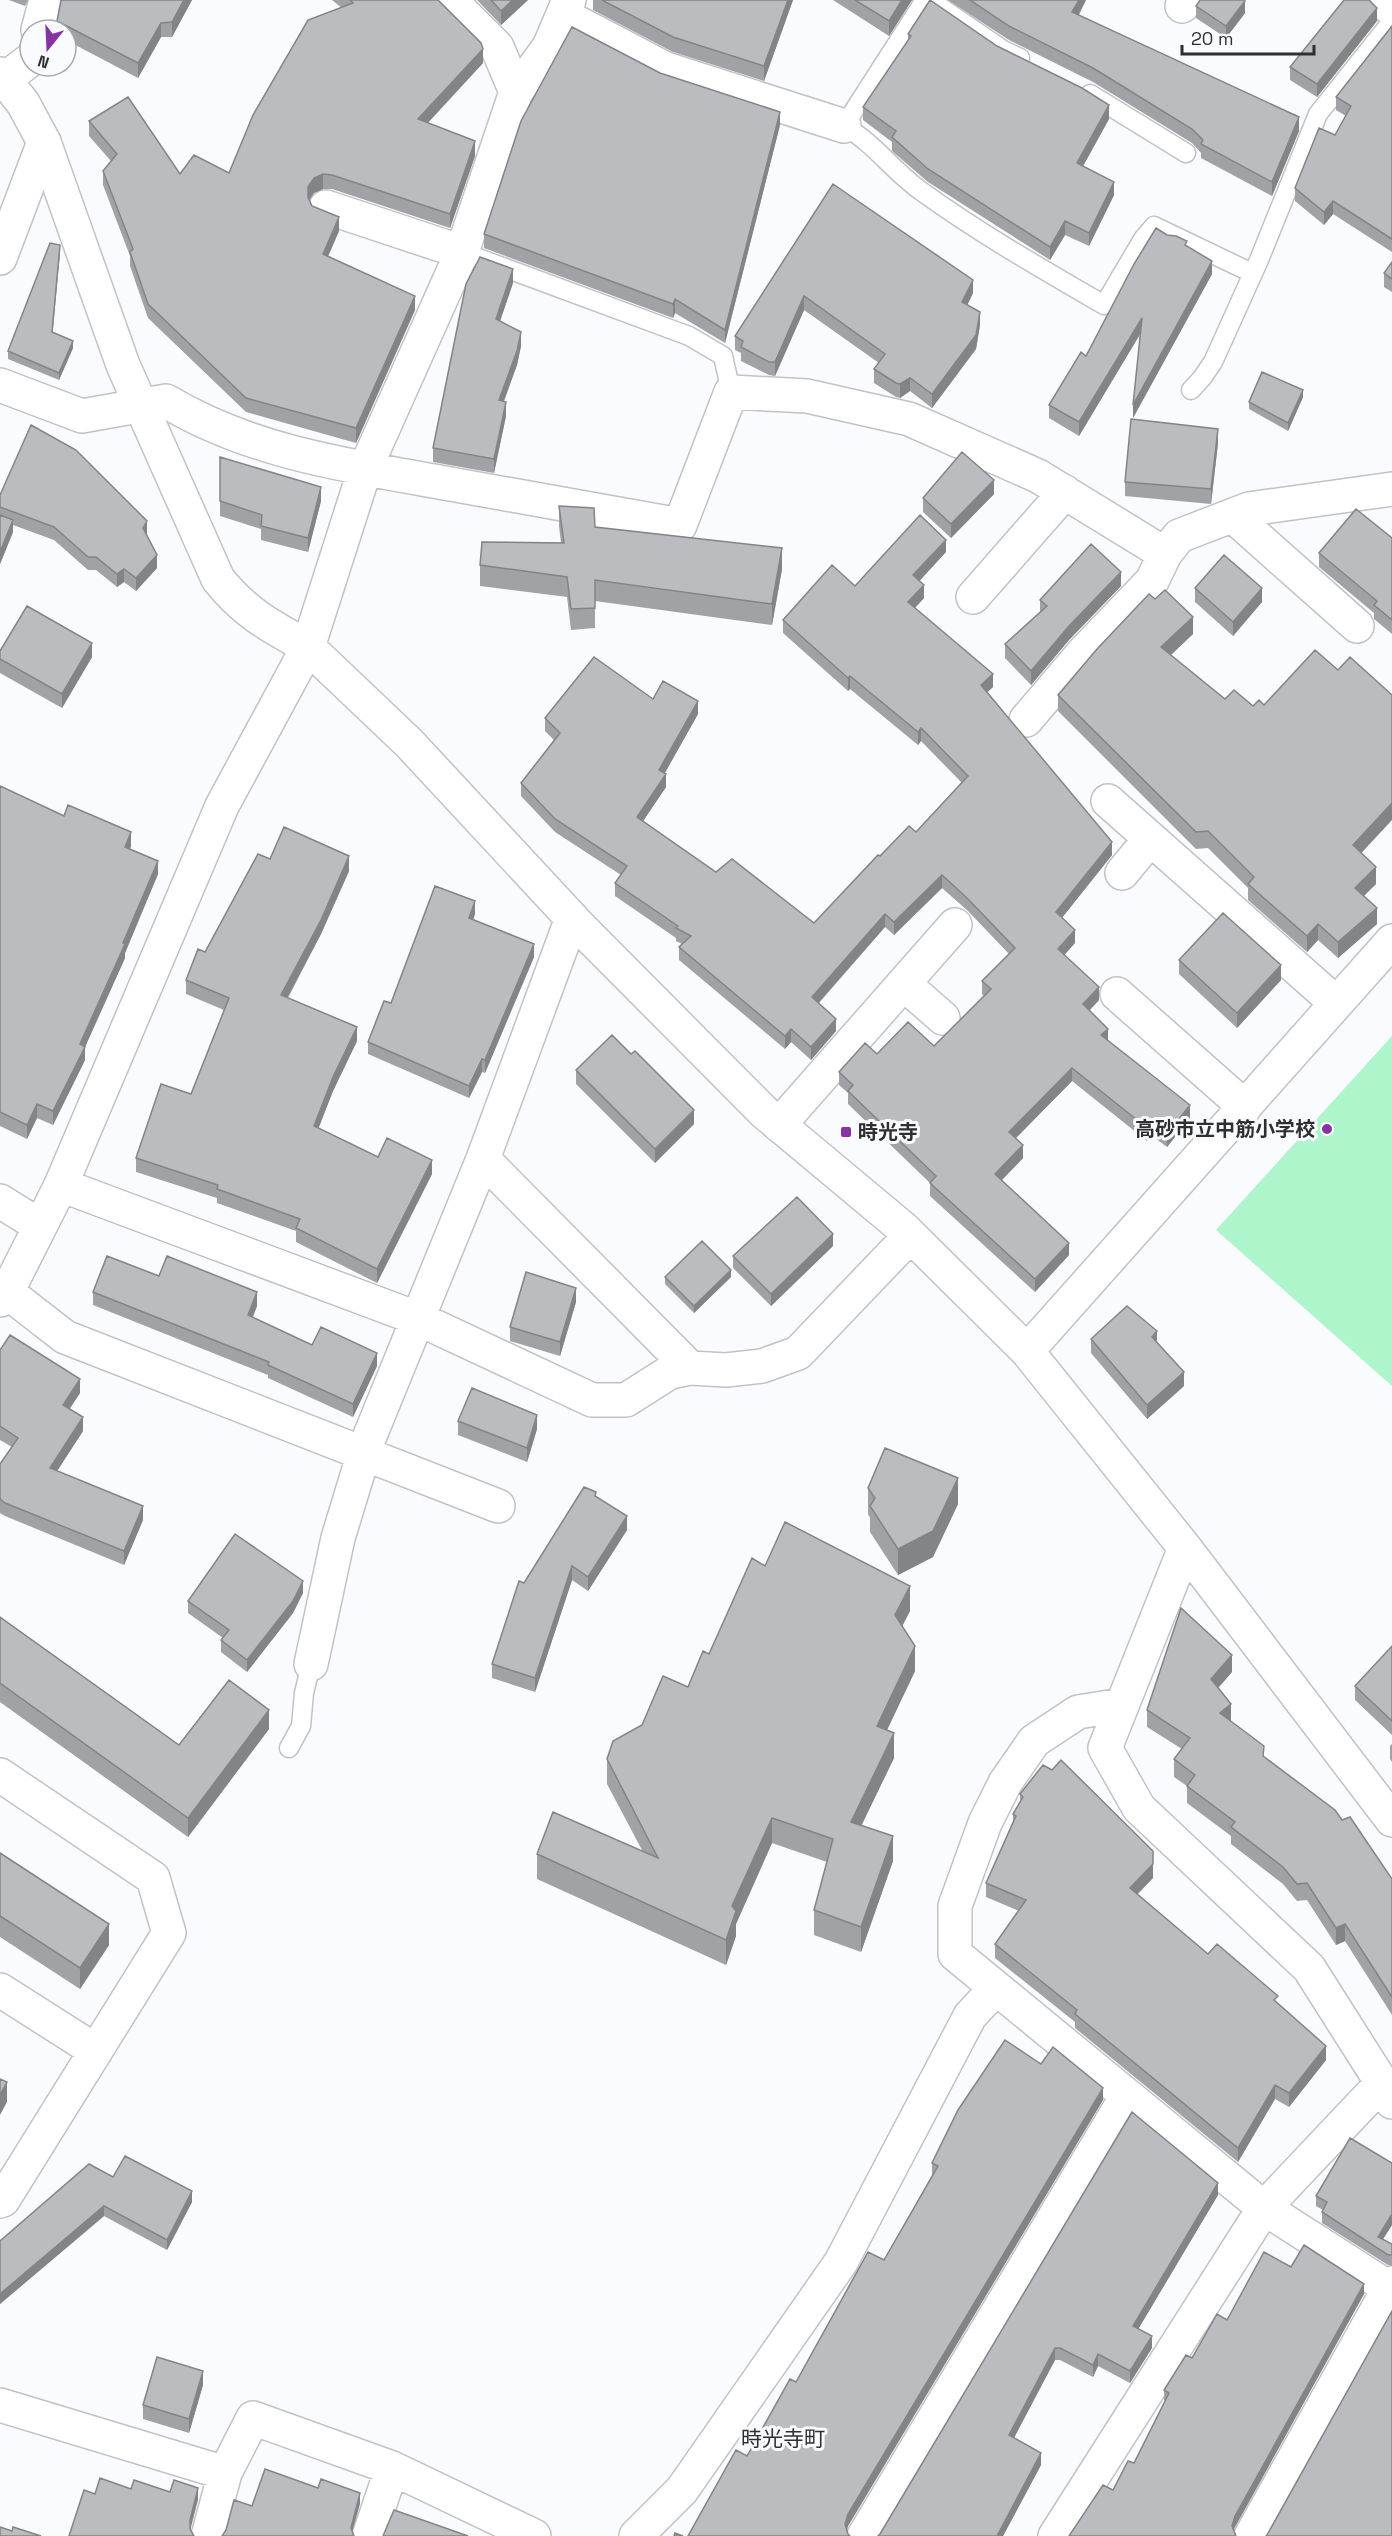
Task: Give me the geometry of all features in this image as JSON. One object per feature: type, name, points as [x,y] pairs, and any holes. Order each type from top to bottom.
[{"type":"street","points":[[41,18],[45,0]]},
{"type":"street","points":[[450,0],[497,47],[516,92]]},
{"type":"street","points":[[1380,0],[1392,9]]},
{"type":"street","points":[[498,1506],[65,1337],[3,1296],[62,1185],[222,806],[308,647],[365,469],[462,252],[516,92],[549,47],[566,7],[666,69],[844,126]]},
{"type":"street","points":[[12,71],[23,103],[44,142],[123,365],[218,579],[234,599],[258,619],[308,647],[409,743],[572,918],[779,1125],[910,1236],[1028,1351],[1185,1548],[1392,1820]]},
{"type":"street","points":[[0,258],[44,142]]},
{"type":"street","points":[[326,207],[462,252]]},
{"type":"street","points":[[0,385],[82,416],[166,401],[247,440],[309,458],[680,525],[731,392],[807,396],[909,419],[1038,476],[1165,554]]},
{"type":"street","points":[[1026,720],[1083,653],[1152,581],[1165,554],[1179,536],[1249,509],[1392,489]]},
{"type":"street","points":[[973,597],[1065,492]]},
{"type":"street","points":[[1233,516],[1357,626]]},
{"type":"street","points":[[1108,801],[1336,1003]]},
{"type":"street","points":[[1122,873],[1150,839]]},
{"type":"street","points":[[311,1664],[339,1538],[364,1452],[483,1159],[572,918]]},
{"type":"street","points":[[779,1125],[955,925]]},
{"type":"street","points":[[1028,1351],[1392,941]]},
{"type":"street","points":[[904,984],[943,1018]]},
{"type":"street","points":[[1117,994],[1245,1107]]},
{"type":"street","points":[[483,1159],[690,1368]]},
{"type":"street","points":[[62,1185],[419,1319],[592,1400],[626,1400],[670,1372],[690,1368],[726,1370],[762,1366],[798,1353],[910,1236]]},
{"type":"street","points":[[0,1201],[39,1226]]},
{"type":"street","points":[[1055,2536],[1264,2208],[1387,2093],[1309,1968],[1139,1808],[1105,1748],[1185,1548]]},
{"type":"street","points":[[1122,1705],[1078,1712],[1034,1741],[1005,1783],[985,1823],[955,1906],[955,1954],[1264,2208],[1390,2286],[1251,2536]]},
{"type":"street","points":[[0,1775],[153,1878],[169,1933],[3,2200],[0,2200]]},
{"type":"street","points":[[636,2536],[682,2490],[841,2262],[970,2016],[996,1988]]},
{"type":"street","points":[[0,1990],[96,2051]]},
{"type":"street","points":[[864,2536],[1127,2096]]},
{"type":"street","points":[[0,2405],[225,2473]]},
{"type":"street","points":[[208,2536],[225,2473],[253,2418],[392,2469],[526,2534]]},
{"type":"street","points":[[369,2536],[392,2469]]},
{"type":"lane","points":[[1034,66],[1003,50],[928,0],[844,126],[860,135],[918,189],[981,231],[1104,305],[1143,239],[1154,226],[1252,273]]},
{"type":"lane","points":[[1191,390],[1213,362],[1318,114],[1392,21]]},
{"type":"lane","points":[[1076,87],[1186,153]]},
{"type":"lane","points":[[462,252],[689,336],[723,356],[731,392]]},
{"type":"lane","points":[[289,1748],[302,1726],[304,1694],[311,1664]]},
{"type":"green space","points":[[1392,1036],[1392,1386],[1216,1230]]},
{"type":"building","points":[[61,0],[184,0],[172,22],[161,23],[138,63],[78,32],[78,18],[58,18]]},
{"type":"building","points":[[350,0],[438,0],[481,43],[483,49],[418,119],[475,141],[450,214],[332,175],[323,174],[314,178],[308,187],[308,197],[312,206],[339,217],[323,254],[415,296],[356,428],[246,398],[148,304],[130,252],[133,249],[103,171],[117,154],[89,121],[128,97],[180,174],[194,155],[229,173],[253,115],[308,20],[353,3]]},
{"type":"building","points":[[491,0],[513,0],[501,11]]},
{"type":"building","points":[[602,0],[788,0],[764,66],[673,37]]},
{"type":"building","points":[[855,0],[902,0],[889,21]]},
{"type":"building","points":[[930,0],[997,46],[1082,88],[1109,105],[1077,163],[1114,182],[1089,233],[1065,221],[1050,247],[928,169],[892,137],[896,131],[863,107],[911,36],[908,34]]},
{"type":"building","points":[[970,0],[1079,0],[1072,12],[1299,117],[1272,182],[1201,144],[1203,140],[1192,129],[1093,68],[1009,26]]},
{"type":"building","points":[[1200,0],[1245,1],[1226,26],[1196,6]]},
{"type":"building","points":[[1344,0],[1369,0],[1377,8],[1317,84],[1290,67]]},
{"type":"building","points":[[1392,26],[1392,239],[1333,201],[1324,212],[1295,188],[1319,128],[1335,135],[1351,106],[1336,97]]},
{"type":"building","points":[[572,27],[660,73],[780,112],[725,330],[675,299],[673,304],[484,234],[521,121]]},
{"type":"building","points":[[833,184],[973,280],[962,302],[980,312],[976,335],[932,394],[910,378],[900,384],[896,383],[874,369],[885,354],[804,296],[775,362],[769,362],[741,347],[743,341],[735,336]]},
{"type":"building","points":[[1156,228],[1167,235],[1187,241],[1185,245],[1212,261],[1133,405],[1142,318],[1079,422],[1049,405],[1081,352],[1086,356],[1134,264]]},
{"type":"building","points":[[50,243],[60,245],[52,332],[73,341],[59,373],[8,351]]},
{"type":"building","points":[[480,257],[513,269],[496,319],[521,332],[517,351],[499,400],[506,402],[494,459],[433,448],[466,284]]},
{"type":"building","points":[[1392,262],[1392,279],[1384,273]]},
{"type":"building","points":[[1262,372],[1303,390],[1288,423],[1249,402]]},
{"type":"building","points":[[1131,419],[1218,429],[1211,489],[1125,482]]},
{"type":"building","points":[[31,425],[76,450],[147,521],[143,528],[157,555],[136,578],[124,569],[117,574],[96,557],[88,557],[54,527],[0,507],[0,495]]},
{"type":"building","points":[[962,452],[994,480],[951,524],[923,498]]},
{"type":"building","points":[[220,457],[321,487],[308,538],[261,526],[262,515],[220,501]]},
{"type":"building","points":[[559,506],[594,508],[595,527],[782,548],[772,604],[595,580],[595,608],[571,609],[567,577],[480,565],[482,542],[564,543]]},
{"type":"building","points":[[1356,509],[1392,538],[1392,620],[1374,605],[1377,601],[1319,553]]},
{"type":"building","points":[[0,515],[13,520],[0,552]]},
{"type":"building","points":[[920,515],[946,540],[913,575],[924,585],[908,602],[993,674],[981,685],[1112,842],[1056,912],[1075,930],[1058,949],[1099,987],[1083,1004],[1108,1029],[1101,1035],[1190,1105],[1167,1134],[1151,1122],[1147,1128],[1072,1068],[1009,1132],[1023,1145],[995,1174],[1069,1243],[1035,1279],[930,1183],[936,1176],[848,1091],[853,1085],[839,1072],[865,1043],[877,1054],[908,1022],[934,1046],[991,989],[982,981],[1015,948],[968,899],[942,875],[894,922],[885,914],[812,997],[836,1019],[811,1047],[791,1029],[785,1036],[679,947],[691,936],[676,928],[678,926],[615,883],[627,866],[555,819],[521,783],[560,733],[545,718],[594,657],[653,699],[663,681],[698,701],[659,770],[666,774],[637,817],[716,872],[732,859],[814,923],[878,855],[880,856],[909,826],[916,832],[968,776],[921,728],[918,732],[850,676],[848,678],[783,620],[832,565],[855,586]]},
{"type":"building","points":[[1091,544],[1121,572],[1069,626],[1031,671],[1005,644],[1047,606],[1040,600]]},
{"type":"building","points":[[1224,555],[1262,588],[1233,622],[1195,588]]},
{"type":"building","points":[[1165,590],[1193,617],[1161,647],[1225,699],[1234,690],[1253,706],[1259,700],[1264,705],[1315,650],[1338,670],[1350,657],[1392,695],[1392,803],[1353,845],[1376,867],[1355,888],[1377,908],[1338,942],[1318,924],[1307,936],[1248,884],[1254,877],[1208,831],[1196,832],[1058,695],[1097,649],[1149,594],[1155,599]]},
{"type":"building","points":[[27,606],[92,643],[62,694],[0,659],[0,651]]},
{"type":"building","points":[[0,786],[64,816],[68,805],[131,832],[125,847],[158,861],[123,943],[125,944],[80,1044],[85,1047],[53,1111],[37,1104],[27,1125],[0,1112]]},
{"type":"building","points":[[284,827],[349,856],[321,920],[281,995],[357,1027],[333,1077],[314,1126],[378,1157],[387,1138],[432,1160],[377,1269],[296,1228],[300,1219],[217,1189],[218,1185],[136,1158],[161,1084],[191,1094],[229,998],[186,980],[198,949],[205,952],[258,854],[270,859]]},
{"type":"building","points":[[435,886],[475,901],[469,918],[534,944],[485,1060],[482,1059],[469,1086],[368,1042],[384,1001],[391,1003]]},
{"type":"building","points":[[1223,913],[1281,965],[1237,1013],[1179,960]]},
{"type":"building","points":[[612,1035],[631,1054],[635,1051],[694,1110],[655,1149],[576,1070]]},
{"type":"building","points":[[797,1197],[833,1234],[771,1294],[733,1256]]},
{"type":"building","points":[[702,1241],[731,1270],[694,1306],[665,1277]]},
{"type":"building","points":[[107,1256],[159,1276],[167,1256],[257,1292],[248,1315],[312,1345],[321,1327],[377,1353],[353,1404],[268,1365],[269,1362],[93,1292]]},
{"type":"building","points":[[526,1272],[576,1288],[560,1342],[510,1327]]},
{"type":"building","points":[[1127,1306],[1157,1331],[1152,1337],[1184,1372],[1147,1405],[1091,1339]]},
{"type":"building","points":[[10,1335],[80,1379],[63,1405],[83,1417],[50,1468],[143,1506],[124,1551],[0,1499],[0,1464],[18,1438],[0,1426],[0,1350]]},
{"type":"building","points":[[472,1388],[537,1415],[527,1448],[458,1421]]},
{"type":"building","points":[[885,1448],[958,1478],[933,1531],[898,1549],[870,1506],[875,1498],[868,1488]]},
{"type":"building","points":[[584,1487],[596,1492],[595,1496],[627,1516],[588,1577],[572,1566],[535,1678],[492,1664],[519,1581],[524,1583]]},
{"type":"building","points":[[785,1522],[910,1586],[895,1615],[915,1646],[877,1726],[894,1733],[851,1822],[893,1836],[861,1927],[814,1910],[833,1839],[772,1818],[732,1906],[736,1911],[726,1940],[537,1854],[553,1812],[658,1858],[607,1759],[613,1741],[642,1725],[663,1676],[688,1687],[703,1651],[709,1654],[752,1558],[765,1566]]},
{"type":"building","points":[[235,1534],[303,1581],[293,1601],[247,1660],[221,1640],[229,1630],[188,1601]]},
{"type":"building","points":[[1181,1608],[1232,1655],[1211,1679],[1231,1704],[1220,1713],[1264,1746],[1263,1756],[1335,1810],[1342,1820],[1350,1817],[1392,1879],[1392,1997],[1345,1924],[1336,1928],[1307,1883],[1297,1884],[1283,1867],[1231,1827],[1235,1822],[1187,1786],[1195,1775],[1174,1759],[1190,1738],[1147,1710]]},
{"type":"building","points":[[0,1617],[179,1745],[229,1680],[269,1710],[188,1818],[0,1683]]},
{"type":"building","points":[[1392,1646],[1392,1721],[1355,1686]]},
{"type":"building","points":[[1061,1760],[1153,1851],[1153,1864],[1130,1888],[1208,1954],[1217,1944],[1278,1996],[1274,2000],[1326,2046],[1289,2093],[1275,2085],[1238,2148],[1075,2014],[1077,2010],[995,1944],[1026,1900],[986,1883],[1016,1816],[1013,1814],[1023,1797],[1020,1794],[1043,1765],[1052,1770]]},
{"type":"building","points":[[0,1853],[109,1924],[80,1968],[0,1916]]},
{"type":"building","points":[[1005,2040],[1041,2064],[1053,2047],[1103,2088],[848,2514],[845,2524],[850,2536],[688,2536],[736,2450],[747,2456],[790,2379],[796,2382],[868,2252],[884,2260],[938,2166],[932,2163],[958,2110]]},
{"type":"building","points":[[0,2079],[7,2082],[0,2095]]},
{"type":"building","points":[[1132,2112],[1218,2183],[1133,2326],[1152,2336],[1130,2371],[1098,2354],[1093,2365],[1060,2348],[1055,2348],[1009,2435],[1041,2453],[997,2536],[878,2536],[880,2534]]},
{"type":"building","points":[[1350,2138],[1392,2163],[1392,2214],[1378,2237],[1392,2244],[1392,2255],[1388,2255],[1322,2212],[1327,2202],[1316,2196]]},
{"type":"building","points":[[125,2156],[192,2191],[167,2240],[104,2206],[0,2294],[0,2241],[89,2164],[113,2177]]},
{"type":"building","points":[[1304,2245],[1364,2284],[1235,2516],[1232,2526],[1236,2536],[1069,2536],[1103,2485],[1113,2490],[1128,2461],[1134,2463],[1169,2393],[1164,2390],[1186,2355],[1192,2358],[1217,2314],[1227,2320],[1264,2252],[1291,2267]]},
{"type":"building","points":[[1392,2311],[1392,2536],[1266,2536],[1267,2535]]},
{"type":"building","points":[[157,2357],[203,2371],[189,2419],[143,2405]]},
{"type":"building","points":[[265,2469],[318,2488],[321,2479],[360,2493],[351,2528],[354,2536],[222,2536],[226,2530],[234,2500],[252,2506]]},
{"type":"building","points":[[100,2478],[131,2489],[134,2480],[170,2492],[174,2480],[198,2488],[190,2520],[190,2529],[194,2536],[69,2536],[84,2490],[95,2494]]},
{"type":"building","points":[[394,2510],[468,2536],[383,2536]]},
{"type":"building","points":[[0,2527],[12,2531],[13,2527],[41,2536],[0,2536]]},
{"type":"place","name":"高砂市立中筋小学校","points":[[1327,1129]]},
{"type":"place","name":"時光寺","points":[[846,1132]]},
{"type":"district","name":"時光寺町","points":[[783,2438]]}]
